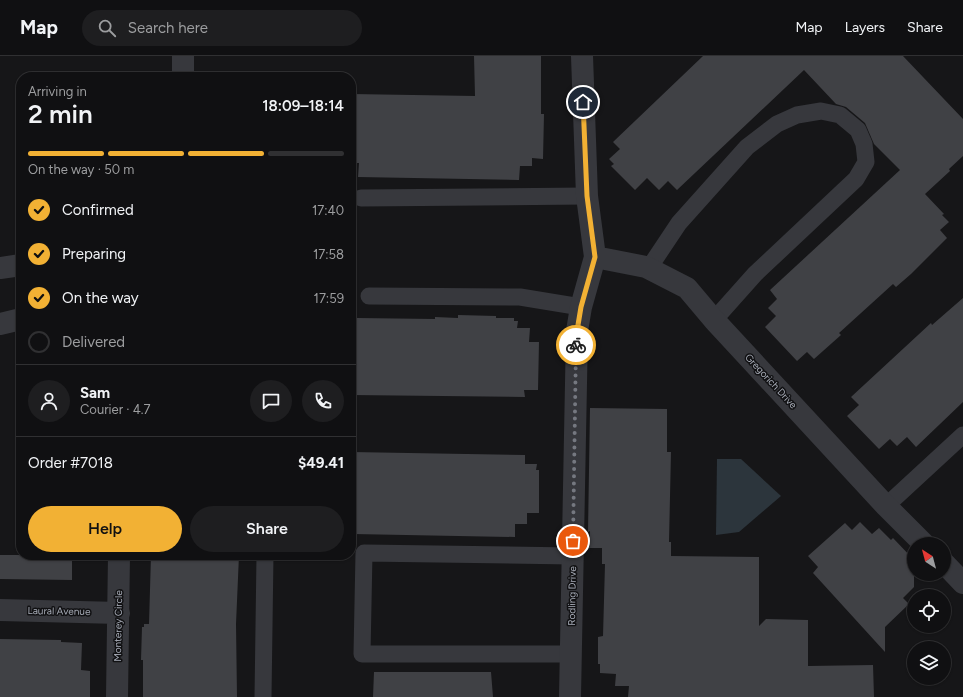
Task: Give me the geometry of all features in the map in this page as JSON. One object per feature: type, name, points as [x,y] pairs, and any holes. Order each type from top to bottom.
[{"type":"street","points":[[183,56],[183,72]]},
{"type":"street","points":[[582,56],[587,196],[595,257]]},
{"type":"street","name":"Gregorich Drive","points":[[595,257],[649,268],[687,288],[714,320],[886,506],[917,537]]},
{"type":"street","name":"Rodling Drive","points":[[570,697],[577,331],[581,307],[595,257]]},
{"type":"street","points":[[0,268],[16,266]]},
{"type":"street","points":[[0,324],[16,320]]},
{"type":"street","name":"Monterey Circle","points":[[117,697],[119,560]]},
{"type":"street","points":[[951,569],[962,579]]},
{"type":"street","name":"Laural Avenue","points":[[0,610],[119,612]]},
{"type":"lane","points":[[649,268],[679,223],[747,147],[777,124],[797,115],[821,111],[840,115],[858,130],[864,144],[866,162],[856,179],[755,274],[714,320]]},
{"type":"lane","points":[[361,198],[587,196]]},
{"type":"lane","points":[[369,296],[520,297],[581,307]]},
{"type":"lane","points":[[886,506],[963,435]]},
{"type":"lane","points":[[571,654],[362,654],[364,553],[573,556]]},
{"type":"lane","points":[[263,697],[265,560]]},
{"type":"shaded area","points":[[717,459],[741,459],[781,496],[739,532],[716,535]]},
{"type":"building","points":[[474,56],[541,56],[541,114],[544,114],[543,159],[532,158],[532,166],[520,166],[519,180],[358,177],[359,163],[356,163],[356,94],[475,96]]},
{"type":"building","points":[[703,56],[903,56],[963,119],[963,156],[949,169],[950,171],[925,194],[944,214],[942,215],[949,222],[940,230],[947,238],[911,274],[896,287],[893,284],[839,333],[841,335],[814,359],[807,352],[797,361],[765,327],[776,316],[768,308],[777,299],[770,290],[900,170],[874,144],[865,123],[846,107],[836,104],[804,70],[677,190],[668,181],[659,190],[647,178],[635,190],[611,166],[614,164],[609,159],[620,149],[613,142]]},
{"type":"building","points":[[963,298],[963,402],[916,447],[907,437],[897,446],[890,439],[879,449],[847,416],[859,405],[851,397],[931,323],[932,325]]},
{"type":"building","points":[[458,315],[514,318],[514,321],[518,321],[517,328],[530,328],[529,342],[539,342],[538,390],[524,390],[525,397],[356,395],[357,318],[458,318]]},
{"type":"building","points":[[590,408],[667,409],[667,452],[671,452],[669,542],[671,542],[671,556],[759,557],[759,626],[766,619],[808,620],[808,666],[873,665],[874,697],[628,697],[629,686],[615,686],[616,674],[600,673],[600,664],[598,664],[598,637],[603,636],[605,564],[602,564],[602,548],[589,548]]},
{"type":"building","points":[[356,452],[525,455],[525,464],[537,464],[536,470],[539,470],[539,513],[527,513],[527,524],[515,524],[515,537],[356,534]]},
{"type":"building","points":[[860,522],[872,534],[879,528],[891,540],[893,538],[907,553],[907,581],[914,581],[914,587],[912,589],[907,589],[907,594],[903,598],[907,602],[907,606],[885,627],[885,652],[813,573],[818,567],[808,556],[845,523],[852,530]]},
{"type":"building","points":[[0,555],[16,555],[16,560],[72,560],[72,580],[0,579]]},
{"type":"building","points":[[151,560],[239,560],[236,624],[237,697],[143,697],[143,660],[141,660],[142,627],[144,627],[144,624],[149,624]]},
{"type":"building","points":[[0,639],[61,640],[61,642],[82,643],[81,670],[90,671],[90,697],[0,697]]},
{"type":"building","points":[[374,672],[491,672],[493,697],[373,697]]},
{"type":"way so far","points":[[573,541],[576,345]]},
{"type":"route","points":[[576,345],[581,307],[595,257],[587,196],[583,102]]}]
